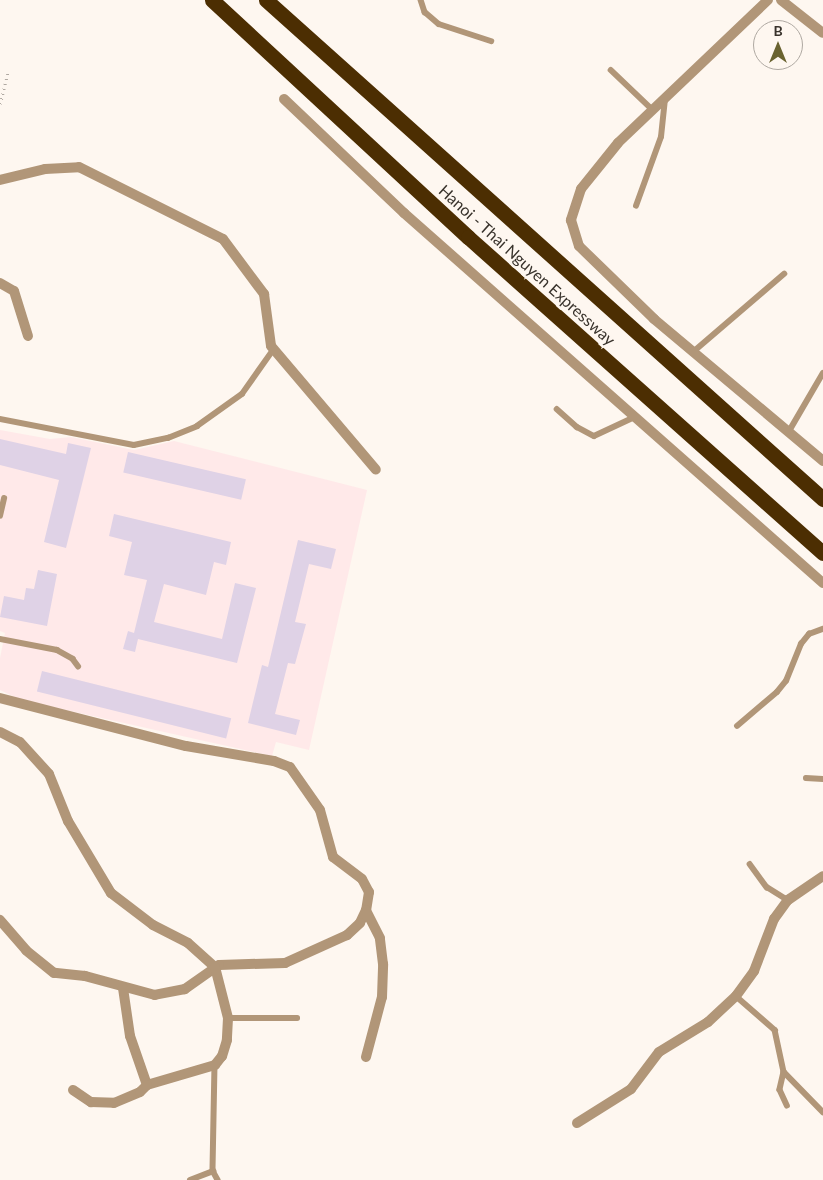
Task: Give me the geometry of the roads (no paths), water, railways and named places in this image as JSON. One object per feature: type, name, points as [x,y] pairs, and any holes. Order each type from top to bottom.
[{"type":"highway","name":"Hanoi - Thai Nguyen Expressway","points":[[212,0],[468,237],[823,553]]},
{"type":"highway","name":"Hanoi - Thai Nguyen Expressway","points":[[266,0],[823,499]]},
{"type":"street","points":[[768,0],[618,143],[581,189],[572,214],[572,232],[579,246],[654,319],[788,433],[821,457]]},
{"type":"street","points":[[782,0],[823,33]]},
{"type":"street","points":[[284,99],[418,225],[823,582]]},
{"type":"street","points":[[0,180],[45,169],[80,167],[223,239],[264,294],[267,332],[273,350],[376,470]]},
{"type":"street","points":[[0,283],[14,291],[28,336]]},
{"type":"street","points":[[0,698],[186,746],[274,761],[290,767],[320,810],[333,857],[368,885],[366,910],[355,930],[285,963],[227,964],[215,967],[174,994],[155,995],[123,988],[86,976],[54,973],[26,950],[0,920]]},
{"type":"street","points":[[0,732],[20,742],[48,774],[68,821],[111,893],[153,925],[188,943],[215,967],[228,1018],[227,1040],[215,1065],[147,1085],[140,1092],[114,1103],[91,1102],[72,1090]]},
{"type":"street","points":[[577,1123],[631,1089],[659,1052],[708,1022],[736,996],[754,972],[774,919],[788,900],[823,876]]},
{"type":"street","points":[[366,910],[380,938],[383,964],[382,997],[366,1057]]},
{"type":"street","points":[[123,988],[130,1036],[147,1085]]},
{"type":"lane","points":[[421,0],[425,12],[439,24],[491,41]]},
{"type":"lane","points":[[611,70],[652,110]]},
{"type":"lane","points":[[636,206],[661,137],[665,97]]},
{"type":"lane","points":[[693,352],[784,274]]},
{"type":"lane","points":[[0,419],[134,445],[168,438],[197,426],[242,394],[273,350]]},
{"type":"lane","points":[[788,433],[823,373]]},
{"type":"lane","points":[[557,409],[577,427],[594,436],[638,417]]},
{"type":"lane","points":[[0,516],[4,498]]},
{"type":"lane","points":[[737,726],[777,692],[786,681],[801,644],[809,634],[823,629]]},
{"type":"lane","points":[[0,639],[58,650],[73,659],[78,666]]},
{"type":"lane","points":[[806,778],[823,779]]},
{"type":"lane","points":[[750,864],[768,887],[788,900]]},
{"type":"lane","points":[[736,996],[775,1030],[784,1072],[780,1090],[786,1106]]},
{"type":"lane","points":[[228,1018],[297,1018]]},
{"type":"lane","points":[[215,1065],[213,1171],[218,1180]]},
{"type":"lane","points":[[784,1072],[823,1112]]},
{"type":"lane","points":[[190,1180],[213,1171]]}]
